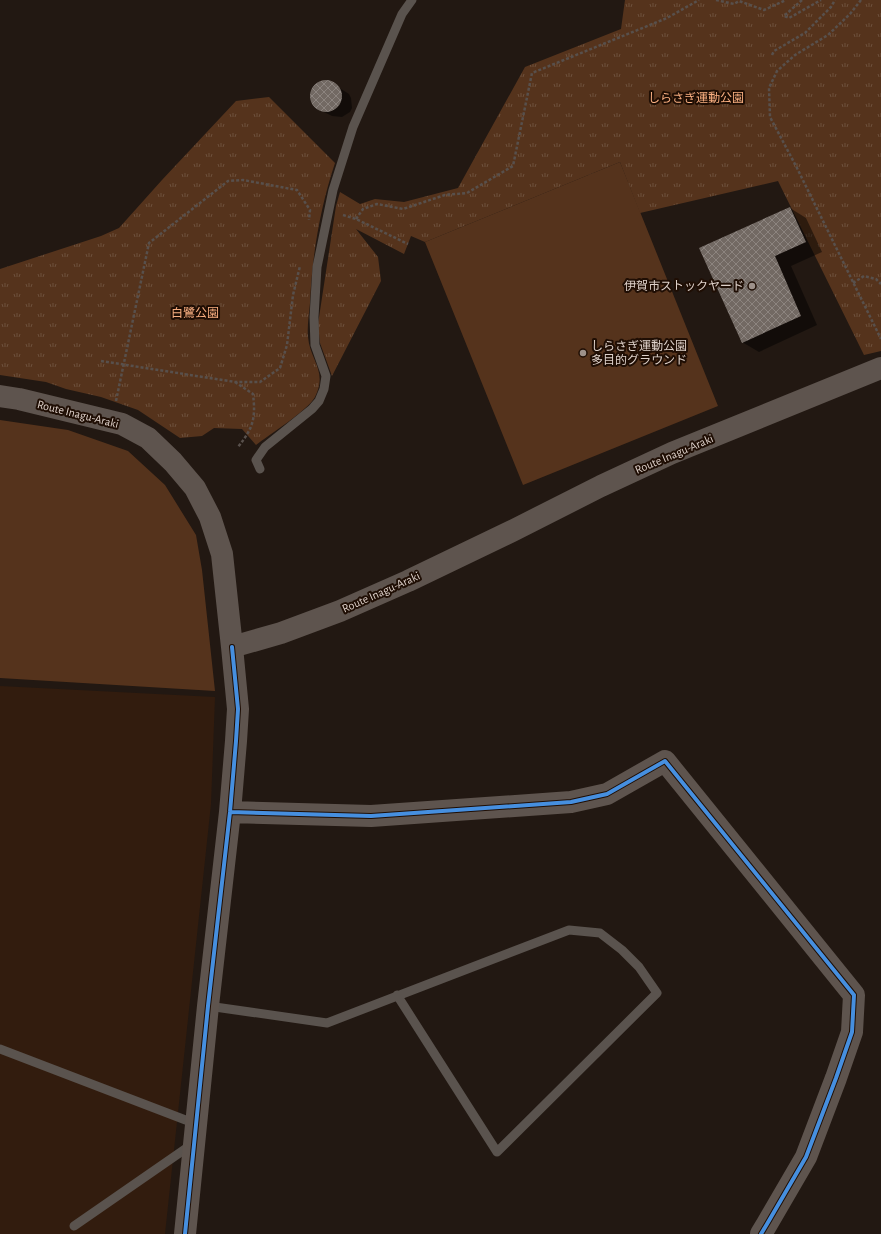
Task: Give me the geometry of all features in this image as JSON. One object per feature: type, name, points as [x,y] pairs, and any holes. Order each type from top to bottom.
[{"type":"street","name":"Route Inagu-Araki","points":[[0,396],[122,424],[148,438],[173,462],[195,488],[210,517],[222,554],[232,647],[281,633],[346,608],[429,571],[519,528],[601,486],[672,453],[881,368]]},
{"type":"street","points":[[185,1234],[208,1006],[230,812],[236,740],[238,709],[232,647]]},
{"type":"street","points":[[230,812],[371,816],[571,802],[607,794],[665,761],[854,995],[852,1032],[806,1157],[761,1234]]},
{"type":"lane","points":[[260,469],[256,460],[265,447],[312,409],[319,401],[324,389],[326,376],[315,345],[314,317],[317,267],[333,190],[353,127],[402,14],[412,0]]},
{"type":"lane","points":[[208,1006],[327,1023],[569,930],[600,933],[622,950],[640,967],[657,993],[497,1152],[398,996]]},
{"type":"lane","points":[[0,1049],[195,1134],[74,1226]]},
{"type":"path","points":[[408,244],[356,219],[363,209],[377,204],[403,209],[445,195],[468,193],[513,166],[532,73],[667,18],[699,0]]},
{"type":"path","points":[[716,0],[734,4],[739,1],[764,10],[786,0]]},
{"type":"path","points":[[802,0],[784,16],[789,18],[821,0]]},
{"type":"path","points":[[772,56],[774,51],[805,33],[831,7],[835,0]]},
{"type":"path","points":[[861,0],[850,14],[828,35],[795,56],[777,71],[770,88],[770,117],[797,168],[881,339]]},
{"type":"path","points":[[114,408],[122,364],[149,244],[228,180],[243,180],[297,190],[310,210],[309,223]]},
{"type":"path","points":[[101,361],[235,382],[260,382],[280,368],[287,345],[293,295],[301,259]]},
{"type":"path","points":[[853,283],[864,276],[876,279],[881,284]]},
{"type":"path","points":[[235,382],[253,394],[255,413],[249,433],[238,447]]},
{"type":"shaded area","points":[[0,686],[215,697],[211,804],[165,1234],[0,1234]]},
{"type":"green space","name":"しらさぎ運動公園","points":[[625,0],[881,0],[881,351],[864,355],[778,181],[640,213],[620,162],[425,242],[411,236],[404,254],[356,229],[378,257],[381,281],[332,376],[320,343],[318,324],[336,206],[340,192],[360,204],[375,199],[404,202],[458,188],[525,67],[621,29]]},
{"type":"green space","name":"白鷺公園","points":[[269,97],[335,163],[325,197],[318,232],[308,324],[309,345],[317,366],[320,380],[319,388],[315,397],[305,409],[256,445],[242,429],[214,428],[202,436],[180,438],[138,410],[101,397],[66,389],[46,382],[0,375],[0,269],[101,236],[119,228],[236,101]]},
{"type":"green space","name":"しらさぎ運動公園 多目的グラウンド","points":[[620,162],[718,406],[523,485],[425,242]]},
{"type":"green space","points":[[0,420],[68,430],[128,451],[165,485],[196,535],[202,570],[215,691],[0,678]]},
{"type":"building","points":[[326,80],[337,85],[342,96],[337,107],[326,112],[315,107],[310,96],[315,85]]},
{"type":"building","name":"伊賀市ストックヤード","points":[[790,207],[806,242],[775,256],[801,316],[742,343],[699,248]]},
{"type":"cycle path","points":[[185,1234],[208,1006],[230,812],[236,741],[238,709],[232,647]]},
{"type":"cycle path","points":[[230,812],[371,816],[571,802],[607,794],[665,761],[854,995],[852,1032],[806,1157],[761,1234]]},
{"type":"place","name":"伊賀市ストックヤード","points":[[752,286]]},
{"type":"place","name":"しらさぎ運動公園 多目的グラウンド","points":[[583,353]]}]
